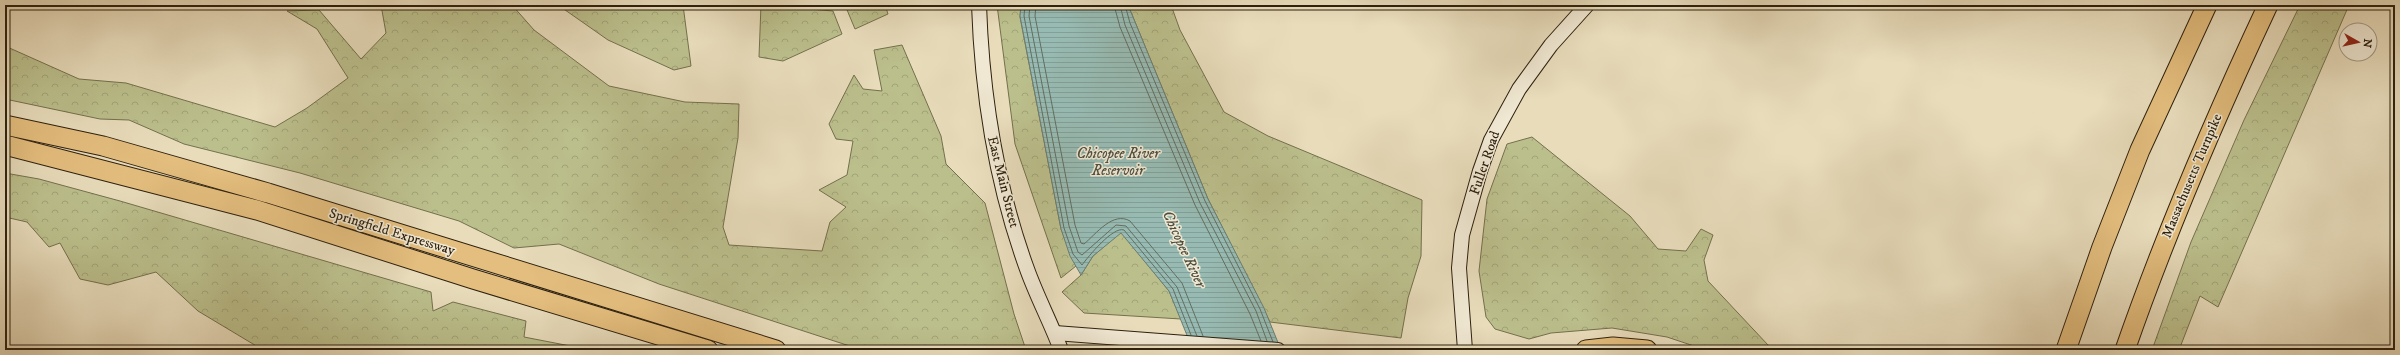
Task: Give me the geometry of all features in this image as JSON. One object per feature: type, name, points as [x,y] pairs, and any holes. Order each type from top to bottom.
[{"type":"highway","points":[[2066,350],[2102,247],[2140,150],[2207,5]]},
{"type":"highway","name":"Massachusetts Turnpike","points":[[2125,350],[2154,268],[2206,139],[2268,5]]},
{"type":"highway","name":"Springfield Expressway","points":[[5,125],[103,146],[260,191],[776,350]]},
{"type":"highway","name":"Springfield Expressway","points":[[5,144],[157,183],[303,223],[473,279],[708,350]]},
{"type":"highway","points":[[5,155],[70,170],[157,183]]},
{"type":"highway","points":[[1586,350],[1613,348],[1647,350]]},
{"type":"main road","name":"East Main Street","points":[[979,5],[983,74],[995,156],[1020,250],[1062,350]]},
{"type":"main road","name":"Fuller Road","points":[[1465,350],[1459,268],[1462,235],[1480,171],[1491,140],[1519,89],[1550,45],[1587,5]]},
{"type":"main road","points":[[1055,333],[1278,350]]},
{"type":"green space","points":[[381,5],[512,5],[534,30],[609,86],[685,102],[739,104],[738,138],[723,227],[729,245],[822,251],[830,222],[846,207],[819,190],[847,175],[853,141],[836,139],[829,124],[854,75],[863,89],[882,91],[874,50],[902,45],[941,136],[946,164],[985,203],[1014,314],[1026,350],[862,350],[659,284],[559,244],[514,248],[459,221],[300,173],[184,144],[129,120],[100,119],[5,99],[5,46],[79,79],[126,83],[275,127],[307,108],[348,78],[317,29],[287,11],[319,10],[361,59],[386,33]]},
{"type":"green space","points":[[558,5],[683,5],[691,66],[674,70],[608,40]]},
{"type":"green space","points":[[761,5],[833,11],[842,34],[783,61],[759,57]]},
{"type":"green space","points":[[845,5],[885,5],[888,14],[855,29]]},
{"type":"green space","points":[[997,5],[1021,5],[1020,17],[1061,229],[1076,266],[1061,278],[1015,144]]},
{"type":"green space","points":[[1128,5],[1171,5],[1180,30],[1224,112],[1268,136],[1422,200],[1421,256],[1408,298],[1401,338],[1270,322],[1208,199]]},
{"type":"green space","points":[[2300,5],[2349,5],[2342,22],[2338,22],[2338,30],[2218,307],[2200,296],[2179,350],[2152,350],[2191,242],[2244,120]]},
{"type":"green space","points":[[1532,137],[1630,216],[1658,249],[1686,251],[1701,229],[1713,235],[1704,260],[1708,281],[1768,345],[1778,350],[1706,350],[1667,337],[1612,328],[1551,333],[1529,339],[1495,329],[1486,317],[1479,271],[1487,199],[1507,144]]},
{"type":"green space","points":[[5,173],[39,179],[120,201],[431,292],[433,311],[453,302],[526,321],[524,337],[591,350],[263,350],[198,311],[156,272],[108,285],[80,279],[60,243],[49,247],[27,222],[5,217]]},
{"type":"green space","points":[[1121,232],[1169,291],[1181,319],[1084,313],[1062,292],[1081,275],[1093,256]]},
{"type":"water","name":"Chicopee River Reservoir","points":[[1021,5],[1128,5],[1208,199],[1264,308],[1281,350],[1193,350],[1169,291],[1121,233],[1093,256],[1081,275],[1070,256],[1061,229],[1020,16]]},
{"type":"water label","name":"Chicopee River","points":[[1184,249]]}]
